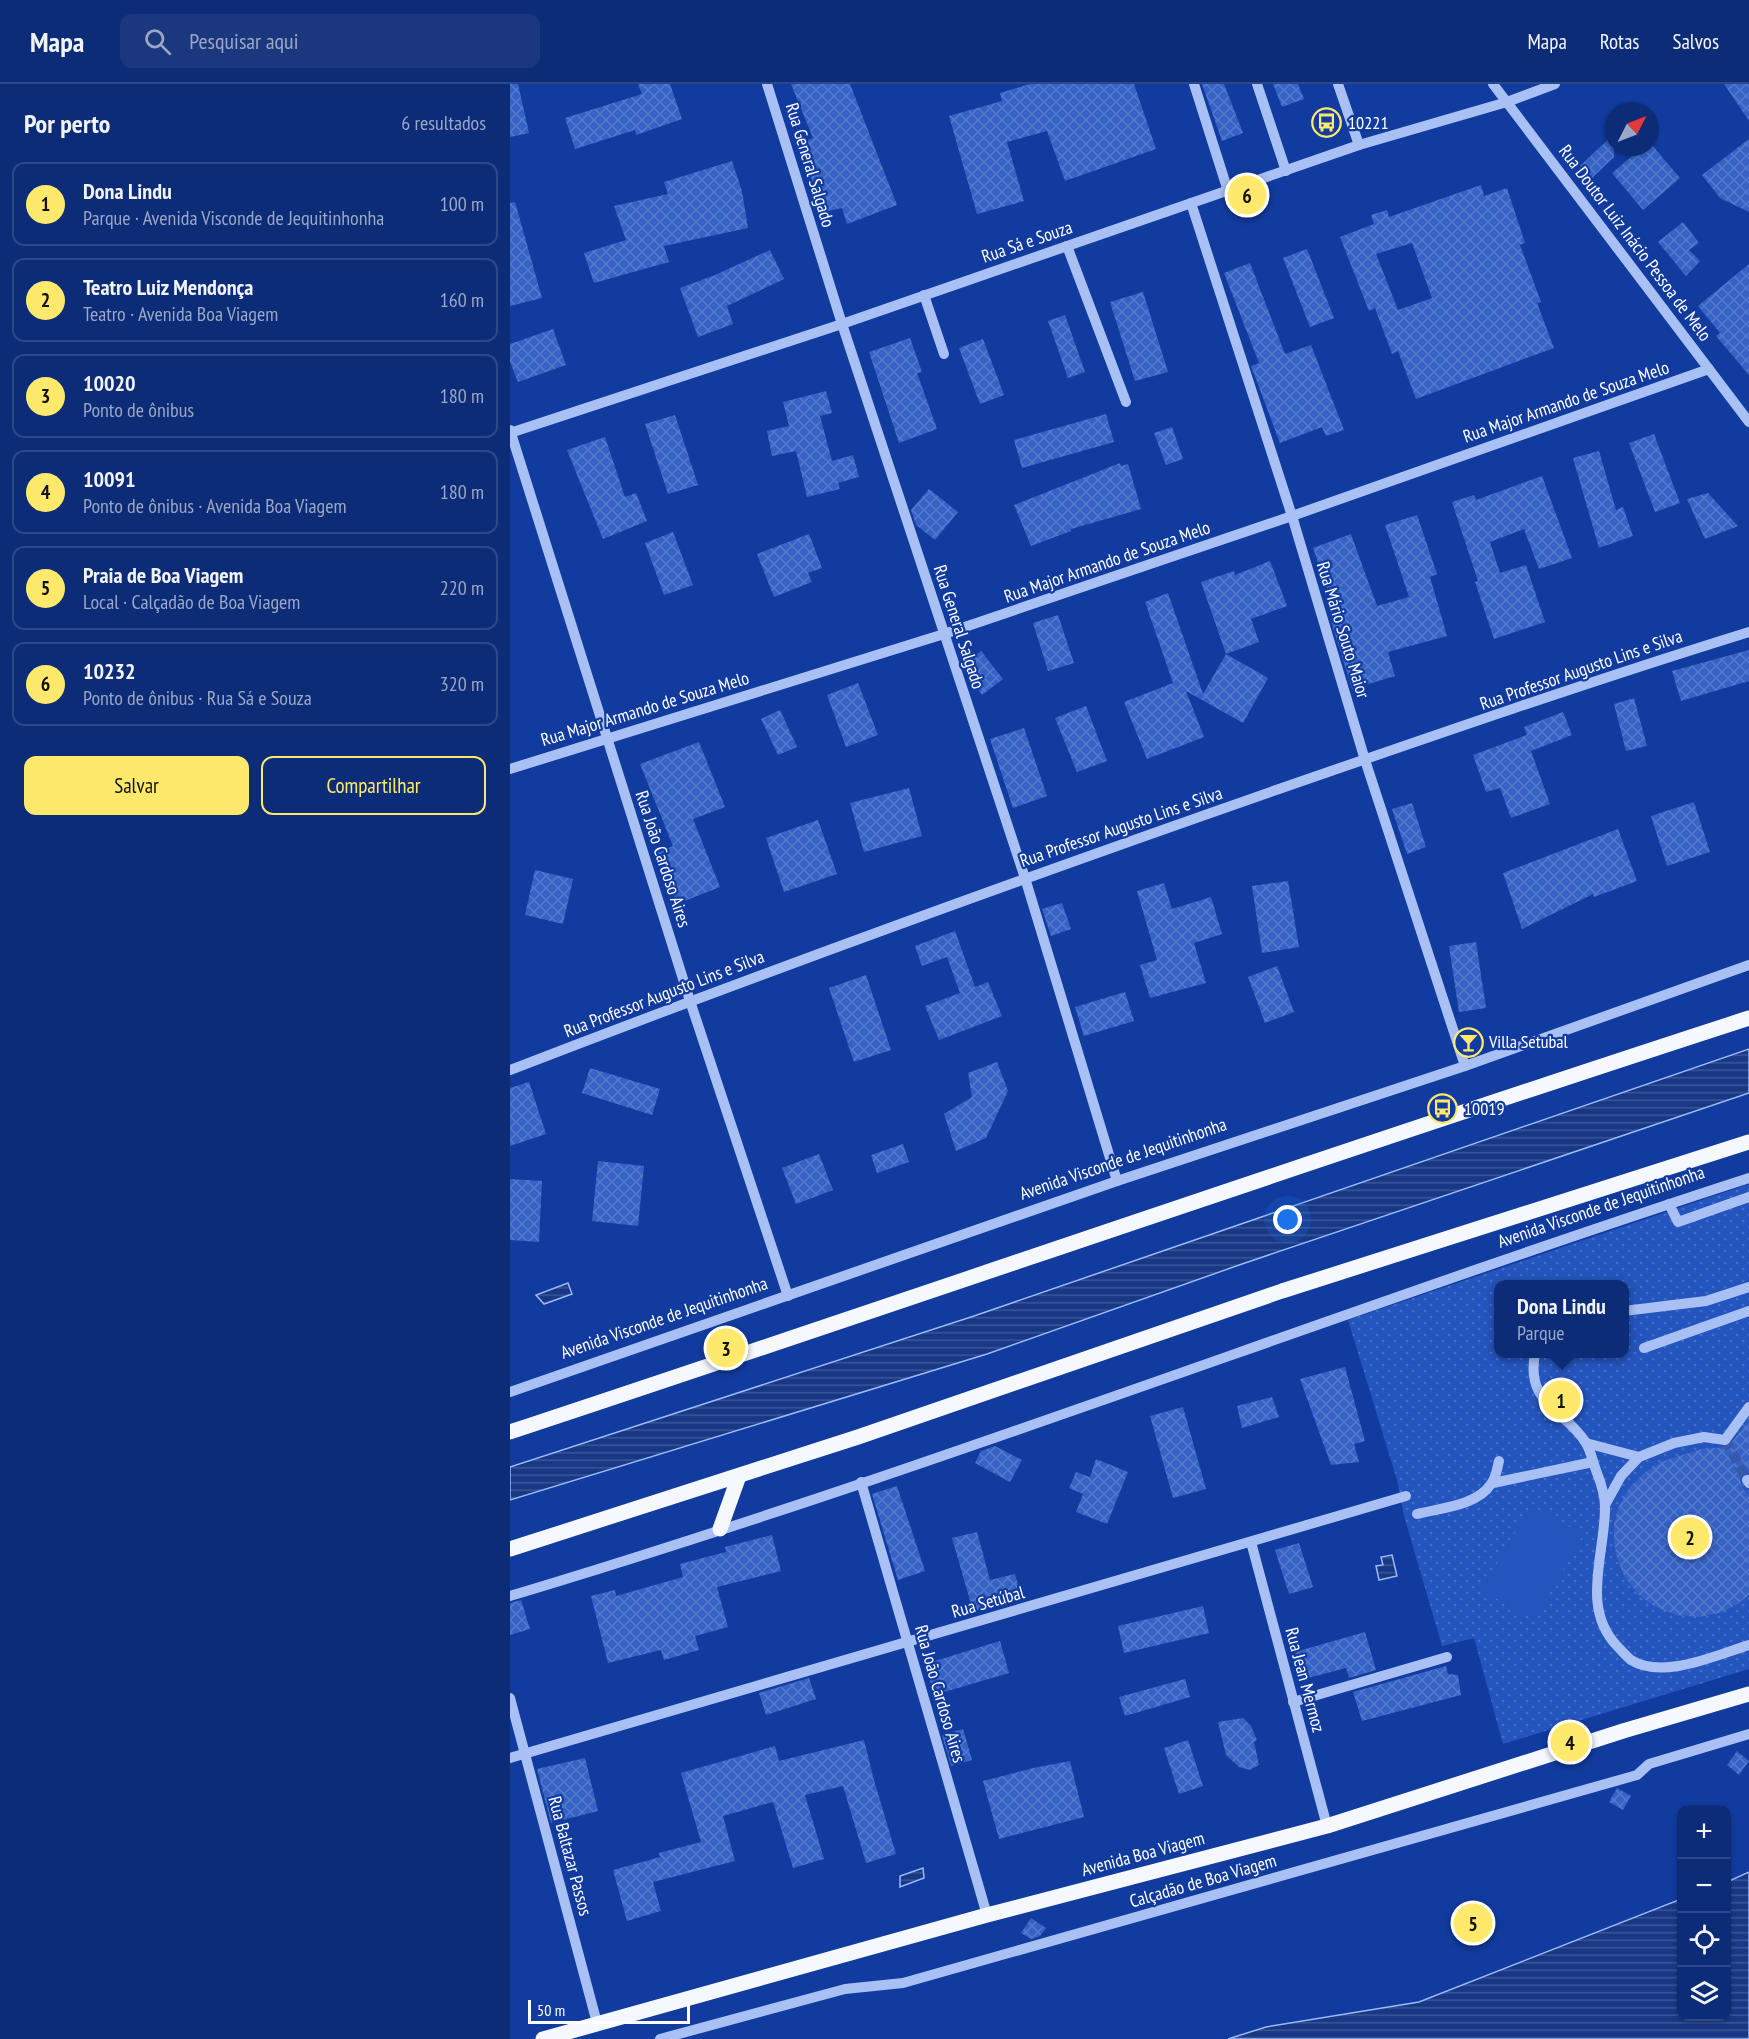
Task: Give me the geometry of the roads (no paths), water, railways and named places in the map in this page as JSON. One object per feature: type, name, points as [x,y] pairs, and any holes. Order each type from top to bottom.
[{"type":"main road","points":[[510,1432],[820,1330],[1434,1120],[1749,1018]]},
{"type":"main road","name":"Avenida Visconde de Jequitinhonha","points":[[510,1549],[858,1437],[1282,1291],[1749,1142]]},
{"type":"main road","points":[[720,1529],[739,1476]]},
{"type":"main road","name":"Avenida Boa Viagem","points":[[543,2039],[987,1915],[1327,1826],[1623,1731],[1749,1694]]},
{"type":"street","name":"Rua General Salgado","points":[[767,84],[842,324],[1025,878],[1117,1181]]},
{"type":"street","points":[[1194,84],[1228,191]]},
{"type":"street","points":[[1257,84],[1286,171]]},
{"type":"street","points":[[1338,84],[1359,145]]},
{"type":"street","name":"Rua Doutor Luiz Inácio Pessoa de Melo","points":[[1493,84],[1749,422]]},
{"type":"street","name":"Rua Sá e Souza","points":[[510,432],[842,324],[1359,145],[1507,102],[1555,84]]},
{"type":"street","name":"Rua Mário Souto Maior","points":[[1191,203],[1292,516],[1365,760],[1465,1066]]},
{"type":"street","points":[[1067,246],[1126,402]]},
{"type":"street","points":[[924,295],[944,354]]},
{"type":"street","name":"Rua Major Armando de Souza Melo","points":[[510,769],[944,634],[1292,516],[1709,369]]},
{"type":"street","name":"Rua João Cardoso Aires","points":[[510,432],[690,1001],[788,1296]]},
{"type":"street","name":"Rua Professor Augusto Lins e Silva","points":[[510,1070],[1025,878],[1365,760],[1749,632]]},
{"type":"street","name":"Avenida Visconde de Jequitinhonha","points":[[510,1392],[1117,1181],[1465,1066],[1749,965]]},
{"type":"street","name":"Avenida Visconde de Jequitinhonha","points":[[510,1596],[627,1561],[1669,1203],[1749,1178]]},
{"type":"street","points":[[1669,1203],[1678,1222],[1749,1197]]},
{"type":"street","points":[[1629,1310],[1706,1301],[1749,1287]]},
{"type":"street","points":[[1644,1348],[1749,1311]]},
{"type":"street","points":[[1534,1358],[1536,1385],[1544,1401],[1586,1443],[1605,1505],[1597,1579],[1597,1603],[1601,1622],[1609,1638],[1631,1659],[1646,1666],[1666,1668],[1687,1665],[1749,1645]]},
{"type":"street","points":[[1605,1505],[1621,1476],[1639,1457],[1674,1443],[1704,1437],[1725,1440],[1749,1407]]},
{"type":"street","points":[[1586,1443],[1639,1457]]},
{"type":"street","points":[[1417,1514],[1471,1500],[1493,1483],[1499,1461]]},
{"type":"street","points":[[1493,1483],[1593,1462]]},
{"type":"street","name":"Rua João Cardoso Aires","points":[[861,1482],[987,1915]]},
{"type":"street","name":"Rua Setúbal","points":[[510,1758],[1406,1497]]},
{"type":"street","name":"Rua Jean Mermoz","points":[[1251,1542],[1327,1826]]},
{"type":"street","points":[[1293,1702],[1447,1657]]},
{"type":"street","name":"Rua Baltazar Passos","points":[[510,1698],[597,2023]]},
{"type":"street","name":"Calçadão de Boa Viagem","points":[[660,2039],[845,1989],[903,1983],[1627,1778],[1637,1775],[1649,1764],[1749,1734]]},
{"type":"tunnel","points":[[1725,1440],[1747,1480]]},
{"type":"place","name":"10221","points":[[1327,123]]},
{"type":"place","name":"10232","points":[[1247,195]]},
{"type":"place","name":"Villa Setubal","points":[[1468,1042]]},
{"type":"place","name":"10019","points":[[1443,1109]]},
{"type":"place","name":"10020","points":[[726,1348]]},
{"type":"place","name":"Dona Lindu","points":[[1561,1400]]},
{"type":"place","name":"Teatro Luiz Mendonça","points":[[1690,1537]]},
{"type":"place","name":"10091","points":[[1570,1742]]},
{"type":"place","name":"Praia de Boa Viagem","points":[[1473,1923]]}]
